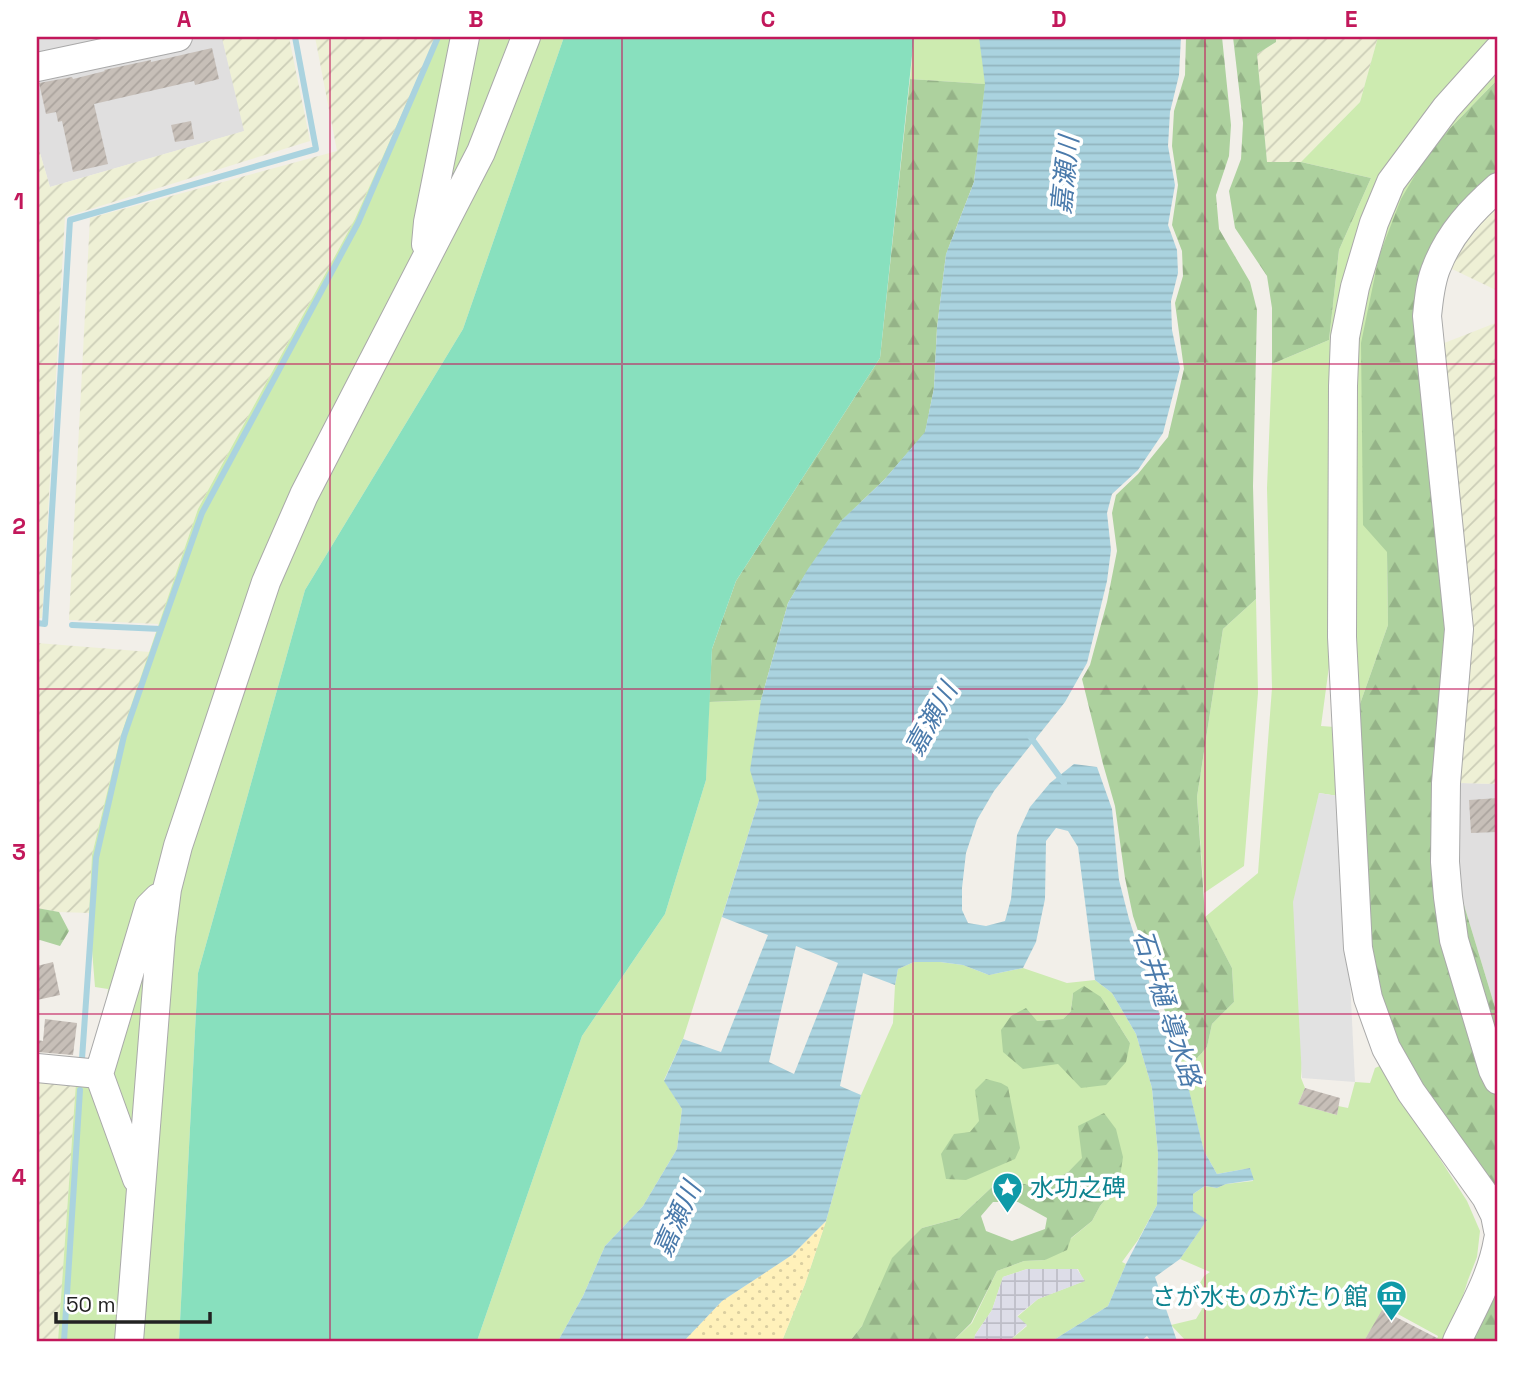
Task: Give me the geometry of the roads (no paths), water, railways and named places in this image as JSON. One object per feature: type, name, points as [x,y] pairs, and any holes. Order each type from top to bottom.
[{"type":"street","points":[[37,67],[178,37]]},
{"type":"street","points":[[424,264],[428,222],[465,37]]},
{"type":"street","points":[[129,1341],[161,936],[167,889],[178,846],[267,582],[304,495],[481,152],[526,37]]},
{"type":"street","points":[[1498,50],[1446,108],[1391,182],[1374,223],[1354,287],[1345,337],[1343,386],[1342,637],[1358,948],[1368,998],[1386,1048],[1411,1092],[1486,1197],[1498,1230]]},
{"type":"street","points":[[1496,1073],[1454,940],[1448,897],[1445,862],[1446,783],[1460,629],[1427,316],[1436,267],[1459,225],[1498,187]]},
{"type":"street","points":[[140,1188],[99,1074],[149,906],[167,889]]},
{"type":"street","points":[[37,1068],[99,1074]]},
{"type":"street","points":[[1457,1341],[1495,1261],[1498,1240]]},
{"type":"water","name":"嘉瀬川","points":[[979,37],[1181,37],[1179,75],[1170,112],[1168,146],[1175,185],[1168,225],[1177,250],[1178,273],[1171,301],[1172,330],[1180,368],[1163,433],[1138,470],[1112,494],[1107,513],[1111,550],[1107,581],[1087,663],[1065,702],[994,791],[977,820],[966,853],[962,910],[968,923],[986,926],[1005,921],[1011,899],[1017,835],[1030,807],[1050,783],[1074,764],[1097,767],[1112,809],[1119,880],[1129,919],[1172,1053],[1189,1090],[1204,1151],[1217,1174],[1250,1168],[1254,1180],[1217,1188],[1205,1186],[1193,1194],[1193,1211],[1207,1220],[1180,1259],[1155,1277],[1177,1341],[1151,1341],[1147,1336],[1141,1341],[1052,1341],[1108,1306],[1126,1264],[1157,1205],[1158,1154],[1152,1088],[1136,1034],[1112,993],[1095,980],[1078,847],[1068,831],[1056,828],[1046,841],[1045,899],[1036,942],[1023,968],[989,975],[963,965],[914,962],[898,969],[895,985],[863,973],[840,1086],[861,1095],[826,1221],[792,1255],[722,1301],[684,1341],[558,1341],[583,1296],[605,1246],[643,1206],[677,1149],[682,1109],[664,1081],[683,1039],[721,1052],[768,935],[722,917],[759,800],[750,770],[761,700],[788,603],[808,569],[842,520],[884,480],[925,432],[934,388],[937,328],[946,254],[974,182],[985,84]],"holes":[[[796,946],[838,963],[794,1074],[769,1062]]]},
{"type":"waterway","points":[[37,623],[45,624],[70,220],[316,149],[295,37]]},
{"type":"waterway","points":[[82,1059],[96,858],[124,736],[161,629],[202,513],[358,223],[438,37]]},
{"type":"waterway","points":[[72,625],[161,629]]},
{"type":"waterway","points":[[1029,735],[1064,783]]},
{"type":"waterway","points":[[64,1341],[80,1090]]},
{"type":"place","name":"水功之碑","points":[[1007,1214]]},
{"type":"place","name":"さが水ものがたり館","points":[[1391,1323]]},
{"type":"water label","name":"石井樋 導水路","points":[[1167,1008]]}]
